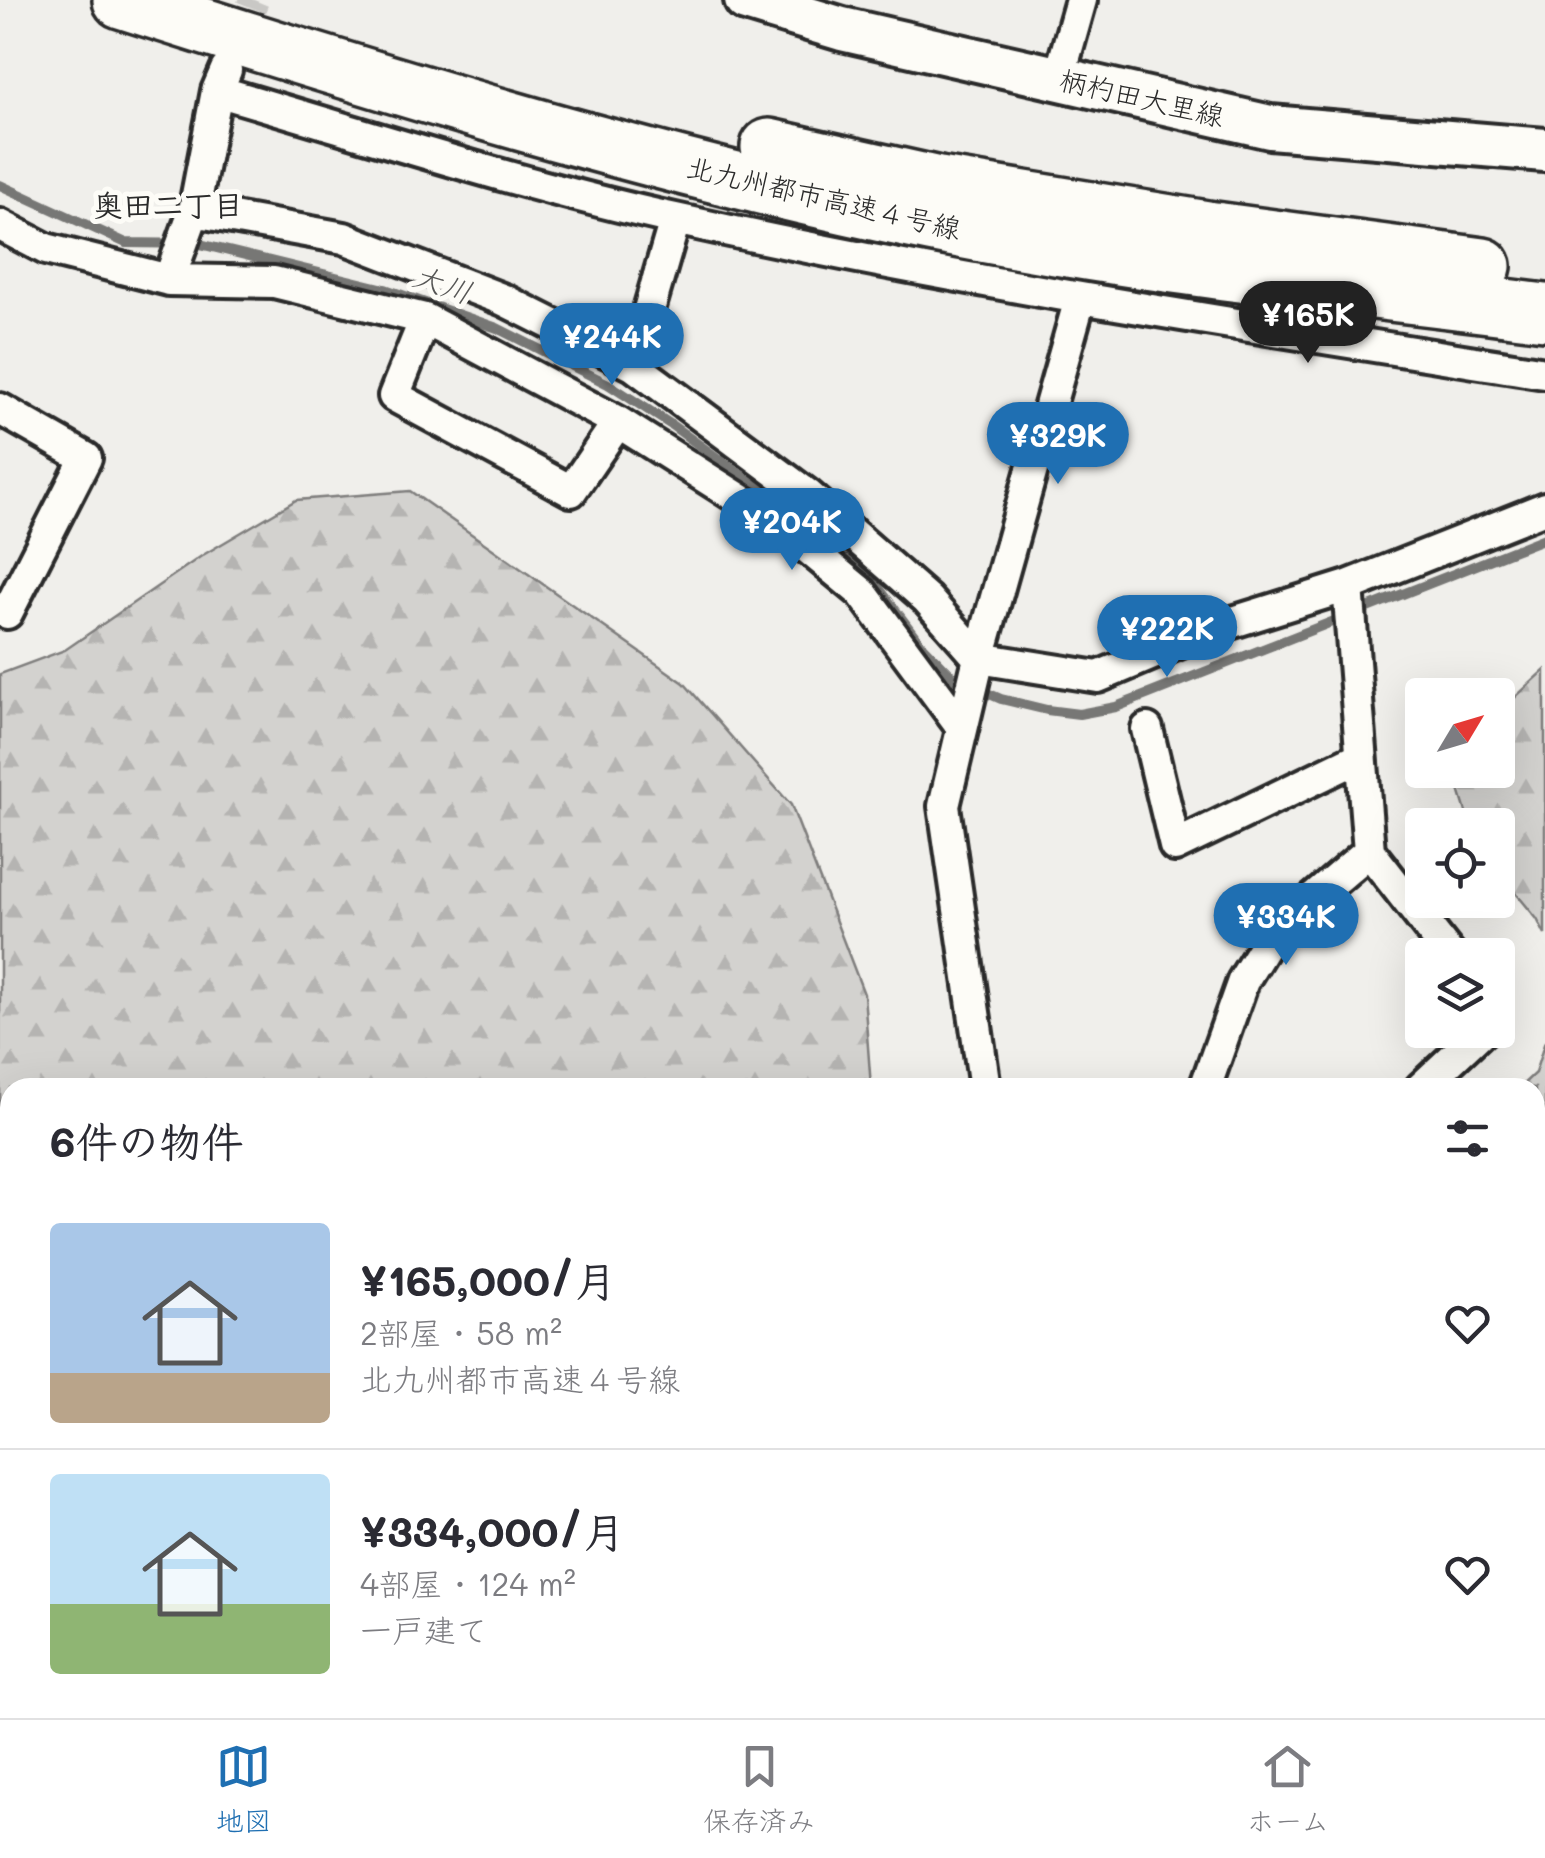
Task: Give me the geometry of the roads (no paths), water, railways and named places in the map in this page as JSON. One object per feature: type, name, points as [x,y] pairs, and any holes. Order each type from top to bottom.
[{"type":"highway","name":"北九州都市高速４号線","points":[[121,0],[350,73],[672,163],[931,224],[1202,269],[1545,312]]},
{"type":"highway","name":"北九州都市高速４号線","points":[[236,0],[679,128],[939,185],[1207,230],[1545,274]]},
{"type":"main road","name":"柄杓田大里線","points":[[746,0],[842,29],[1270,126],[1545,150]]},
{"type":"street","points":[[1059,78],[1081,0]]},
{"type":"street","points":[[169,280],[194,211],[221,81],[574,194],[675,220],[1080,299],[1545,373]]},
{"type":"street","points":[[194,211],[344,238],[504,300],[633,365],[808,494],[927,598],[979,658],[1098,677],[1218,626],[1348,586],[1545,508]]},
{"type":"street","points":[[633,365],[675,220]]},
{"type":"street","points":[[0,225],[46,249],[169,280],[274,282],[424,320],[618,422],[776,522],[862,593],[962,728]]},
{"type":"street","points":[[983,1078],[944,806],[979,658],[1080,299]]},
{"type":"street","points":[[424,320],[394,396],[571,491],[618,422]]},
{"type":"street","points":[[0,410],[86,458],[7,613],[0,609]]},
{"type":"street","points":[[1348,586],[1370,851],[1437,938]]},
{"type":"street","points":[[1147,729],[1176,846],[1360,758]]},
{"type":"street","points":[[1209,1078],[1243,981],[1272,934],[1370,851]]},
{"type":"street","points":[[1432,1078],[1464,1048]]},
{"type":"waterway","name":"大川","points":[[0,185],[126,243],[200,244],[385,289],[497,328],[608,384],[824,535],[875,583],[920,643],[955,679],[1001,699],[1047,710],[1079,714],[1116,707],[1545,538]]},
{"type":"tunnel","points":[[234,49],[254,0]]},
{"type":"district","name":"奥田二丁目","points":[[168,204]]}]
